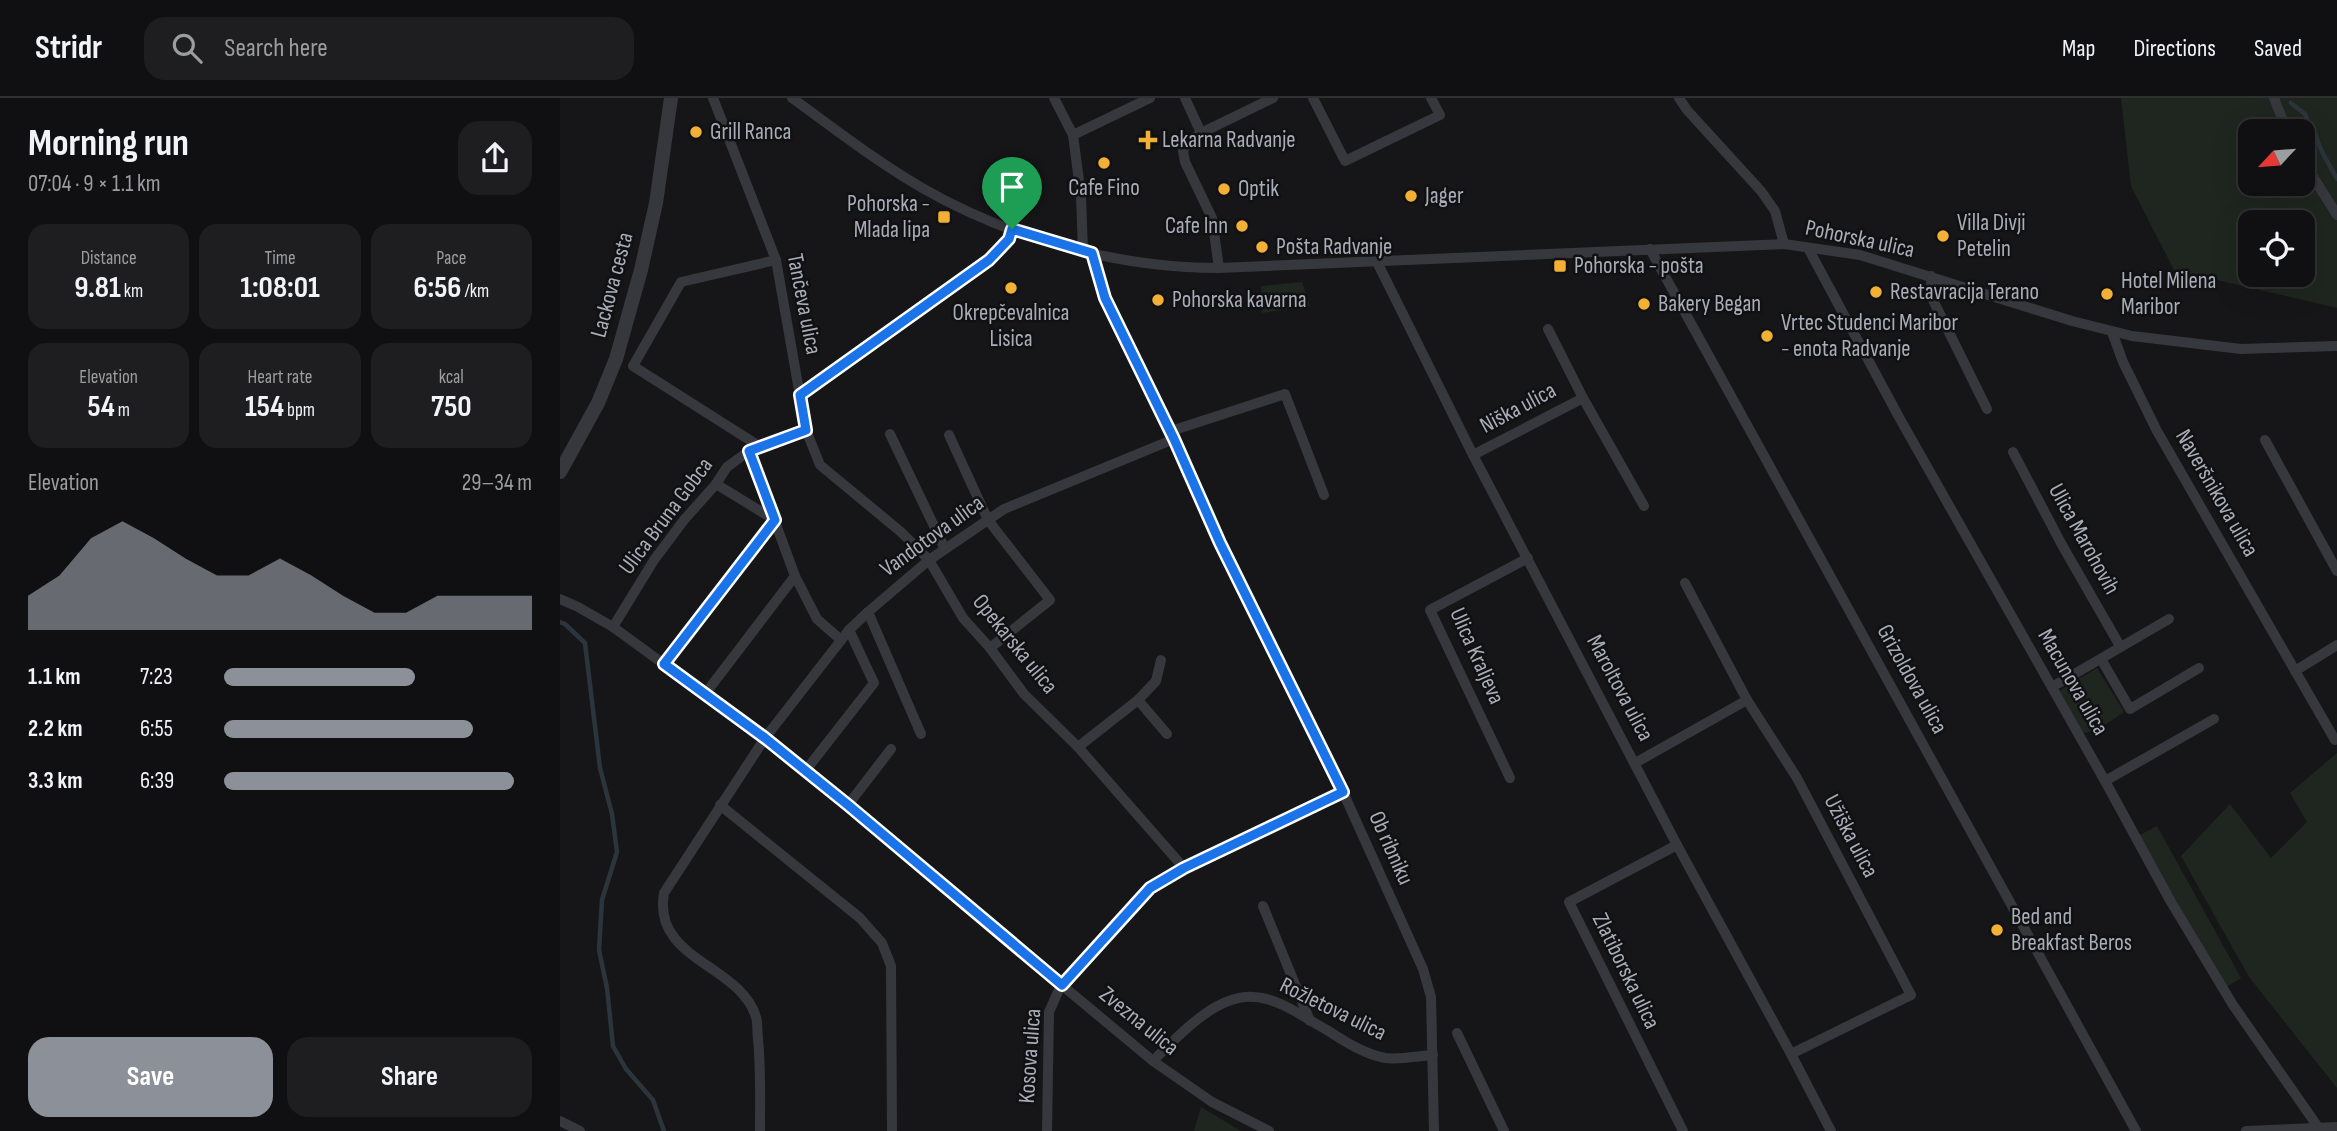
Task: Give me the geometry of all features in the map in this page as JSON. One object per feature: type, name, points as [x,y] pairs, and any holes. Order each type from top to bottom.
[{"type":"street","name":"Lackova cesta","points":[[560,471],[598,403],[616,359],[641,270],[656,203],[671,98]]},
{"type":"street","name":"Tančeva ulica","points":[[713,98],[776,260],[806,430],[820,465],[901,532],[929,560]]},
{"type":"street","name":"Pohorska ulica","points":[[792,98],[878,160],[951,203],[1012,229],[1087,252],[1147,263],[1219,268],[1784,244],[1860,256],[2112,332],[2186,344],[2241,349],[2337,346]]},
{"type":"street","points":[[1054,98],[1073,135],[1087,252]]},
{"type":"street","points":[[1073,135],[1150,98]]},
{"type":"street","points":[[1185,98],[1201,133]]},
{"type":"street","points":[[1219,268],[1212,218],[1185,162],[1183,151],[1186,143],[1201,133],[1273,98]]},
{"type":"street","points":[[1313,98],[1345,160],[1440,115],[1431,98]]},
{"type":"street","name":"Pohorska ulica","points":[[1679,98],[1761,191],[1775,211],[1784,244]]},
{"type":"street","points":[[2274,98],[2282,119]]},
{"type":"street","points":[[2315,180],[2337,215]]},
{"type":"street","points":[[800,395],[989,260],[1009,239],[1012,229]]},
{"type":"street","name":"Macunova ulica","points":[[1808,248],[1900,419],[2105,780],[2171,902],[2233,1005],[2318,1129]]},
{"type":"street","name":"Grizoldova ulica","points":[[1650,249],[2136,1131]]},
{"type":"street","name":"Ob ribniku","points":[[1087,252],[1105,298],[1172,435],[1220,543],[1343,792],[1423,969],[1431,997],[1434,1131]]},
{"type":"street","points":[[776,260],[681,282],[634,366],[754,448],[795,576],[817,619],[841,640]]},
{"type":"street","name":"Maroltova ulica","points":[[1377,262],[1473,456],[1831,1131]]},
{"type":"street","points":[[1931,276],[1932,299],[1987,409]]},
{"type":"street","name":"Niška ulica","points":[[1548,329],[1583,398],[1644,506]]},
{"type":"street","name":"Naveršnikova ulica","points":[[2112,332],[2123,362],[2157,431],[2335,740]]},
{"type":"street","name":"Vandotova ulica","points":[[760,1131],[760,1060],[756,1016],[741,991],[684,948],[665,925],[662,906],[664,893],[765,738],[849,630],[929,560],[1004,509],[1172,435],[1285,394],[1324,495]]},
{"type":"street","name":"Niška ulica","points":[[1473,456],[1583,398]]},
{"type":"street","name":"Ulica Bruna Gobca","points":[[613,627],[654,560],[727,467],[754,448],[806,430]]},
{"type":"street","points":[[890,434],[945,549]]},
{"type":"street","points":[[949,435],[988,520],[1050,600],[990,648]]},
{"type":"street","points":[[2265,440],[2337,571]]},
{"type":"street","name":"Ulica Marohovih","points":[[2013,452],[2120,646]]},
{"type":"street","points":[[716,484],[775,520]]},
{"type":"street","points":[[664,664],[775,520]]},
{"type":"street","name":"Ulica Kraljeva","points":[[1510,778],[1430,610],[1528,558]]},
{"type":"street","name":"Opekarska ulica","points":[[929,560],[963,618],[990,648],[1024,694],[1079,747],[1184,868]]},
{"type":"street","points":[[705,694],[795,576]]},
{"type":"street","name":"Užiška ulica","points":[[1685,583],[1747,700],[1797,778],[1911,995],[1791,1054]]},
{"type":"street","name":"Zvezna ulica","points":[[560,599],[613,627],[765,738],[1153,1061],[1212,1102],[1269,1131]]},
{"type":"street","points":[[868,612],[922,734]]},
{"type":"street","points":[[2052,687],[2168,619]]},
{"type":"street","points":[[806,771],[874,683],[849,630]]},
{"type":"street","points":[[2295,671],[2337,645]]},
{"type":"street","points":[[1079,747],[1138,700],[1156,681],[1161,660]]},
{"type":"street","points":[[2101,660],[2130,709],[2199,668]]},
{"type":"street","points":[[1138,700],[1167,734]]},
{"type":"street","points":[[1635,763],[1747,700]]},
{"type":"street","points":[[2105,780],[2214,719]]},
{"type":"street","points":[[848,805],[891,749]]},
{"type":"street","name":"Kosova ulica","points":[[1047,1131],[1049,1012],[1062,985],[1150,888],[1184,868],[1343,792]]},
{"type":"street","points":[[720,805],[860,918],[883,943],[891,965],[892,1131]]},
{"type":"street","name":"Zlatiborska ulica","points":[[1677,845],[1569,902],[1683,1131]]},
{"type":"street","points":[[1263,906],[1310,1021]]},
{"type":"street","name":"Rožletova ulica","points":[[1153,1061],[1208,1012],[1237,998],[1255,997],[1272,1001],[1361,1050],[1386,1058],[1433,1055]]},
{"type":"street","points":[[1457,1032],[1504,1131]]},
{"type":"street","points":[[560,1121],[580,1131]]},
{"type":"street","points":[[2246,1131],[2337,1127]]},
{"type":"shaded area","points":[[2121,98],[2337,98],[2337,308],[2247,287],[2315,287],[2315,210],[2238,210],[2238,285],[2174,270],[2131,186]]},
{"type":"shaded area","points":[[1302,282],[1310,306],[1262,313],[1261,286]]},
{"type":"shaded area","points":[[2097,668],[2124,712],[2099,729],[2081,734],[2056,693]]},
{"type":"shaded area","points":[[2337,753],[2337,1088],[2249,977],[2181,856],[2230,804],[2271,858],[2307,822],[2290,793]]},
{"type":"shaded area","points":[[2157,826],[2241,978],[2223,989],[2138,836]]},
{"type":"shaded area","points":[[1201,1107],[1241,1131],[1194,1131]]},
{"type":"waterway","points":[[2291,103],[2305,114],[2337,179]]},
{"type":"waterway","points":[[560,622],[585,643],[600,768],[612,814],[617,852],[602,900],[599,950],[607,988],[613,1046],[626,1069],[653,1100],[664,1131]]},
{"type":"place","name":"Grill Ranca","points":[[696,132]]},
{"type":"place","name":"Lekarna Radvanje","points":[[1148,140]]},
{"type":"place","name":"Cafe Fino","points":[[1104,163]]},
{"type":"place","name":"Optik","points":[[1224,189]]},
{"type":"place","name":"Jager","points":[[1411,196]]},
{"type":"place","name":"Pohorska - Mlada lipa","points":[[944,217]]},
{"type":"place","name":"Cafe Inn","points":[[1242,226]]},
{"type":"place","name":"Villa Divji Petelin","points":[[1943,236]]},
{"type":"place","name":"Pošta Radvanje","points":[[1262,247]]},
{"type":"place","name":"Pohorska - pošta","points":[[1560,266]]},
{"type":"place","name":"Okrepčevalnica Lisica","points":[[1011,288]]},
{"type":"place","name":"Restavracija Terano","points":[[1876,292]]},
{"type":"place","name":"Hotel Milena Maribor","points":[[2107,294]]},
{"type":"place","name":"Pohorska kavarna","points":[[1158,300]]},
{"type":"place","name":"Bakery Began","points":[[1644,304]]},
{"type":"place","name":"Vrtec Studenci Maribor - enota Radvanje","points":[[1767,336]]},
{"type":"place","name":"Bed and Breakfast Beros","points":[[1997,930]]},
{"type":"route","points":[[1012,229],[1092,253],[1105,298],[1174,439],[1220,543],[1343,792],[1184,868],[1150,888],[1062,985],[765,738],[664,664],[775,520],[749,451],[806,430],[800,395],[989,260],[1009,239],[1012,229]]}]
